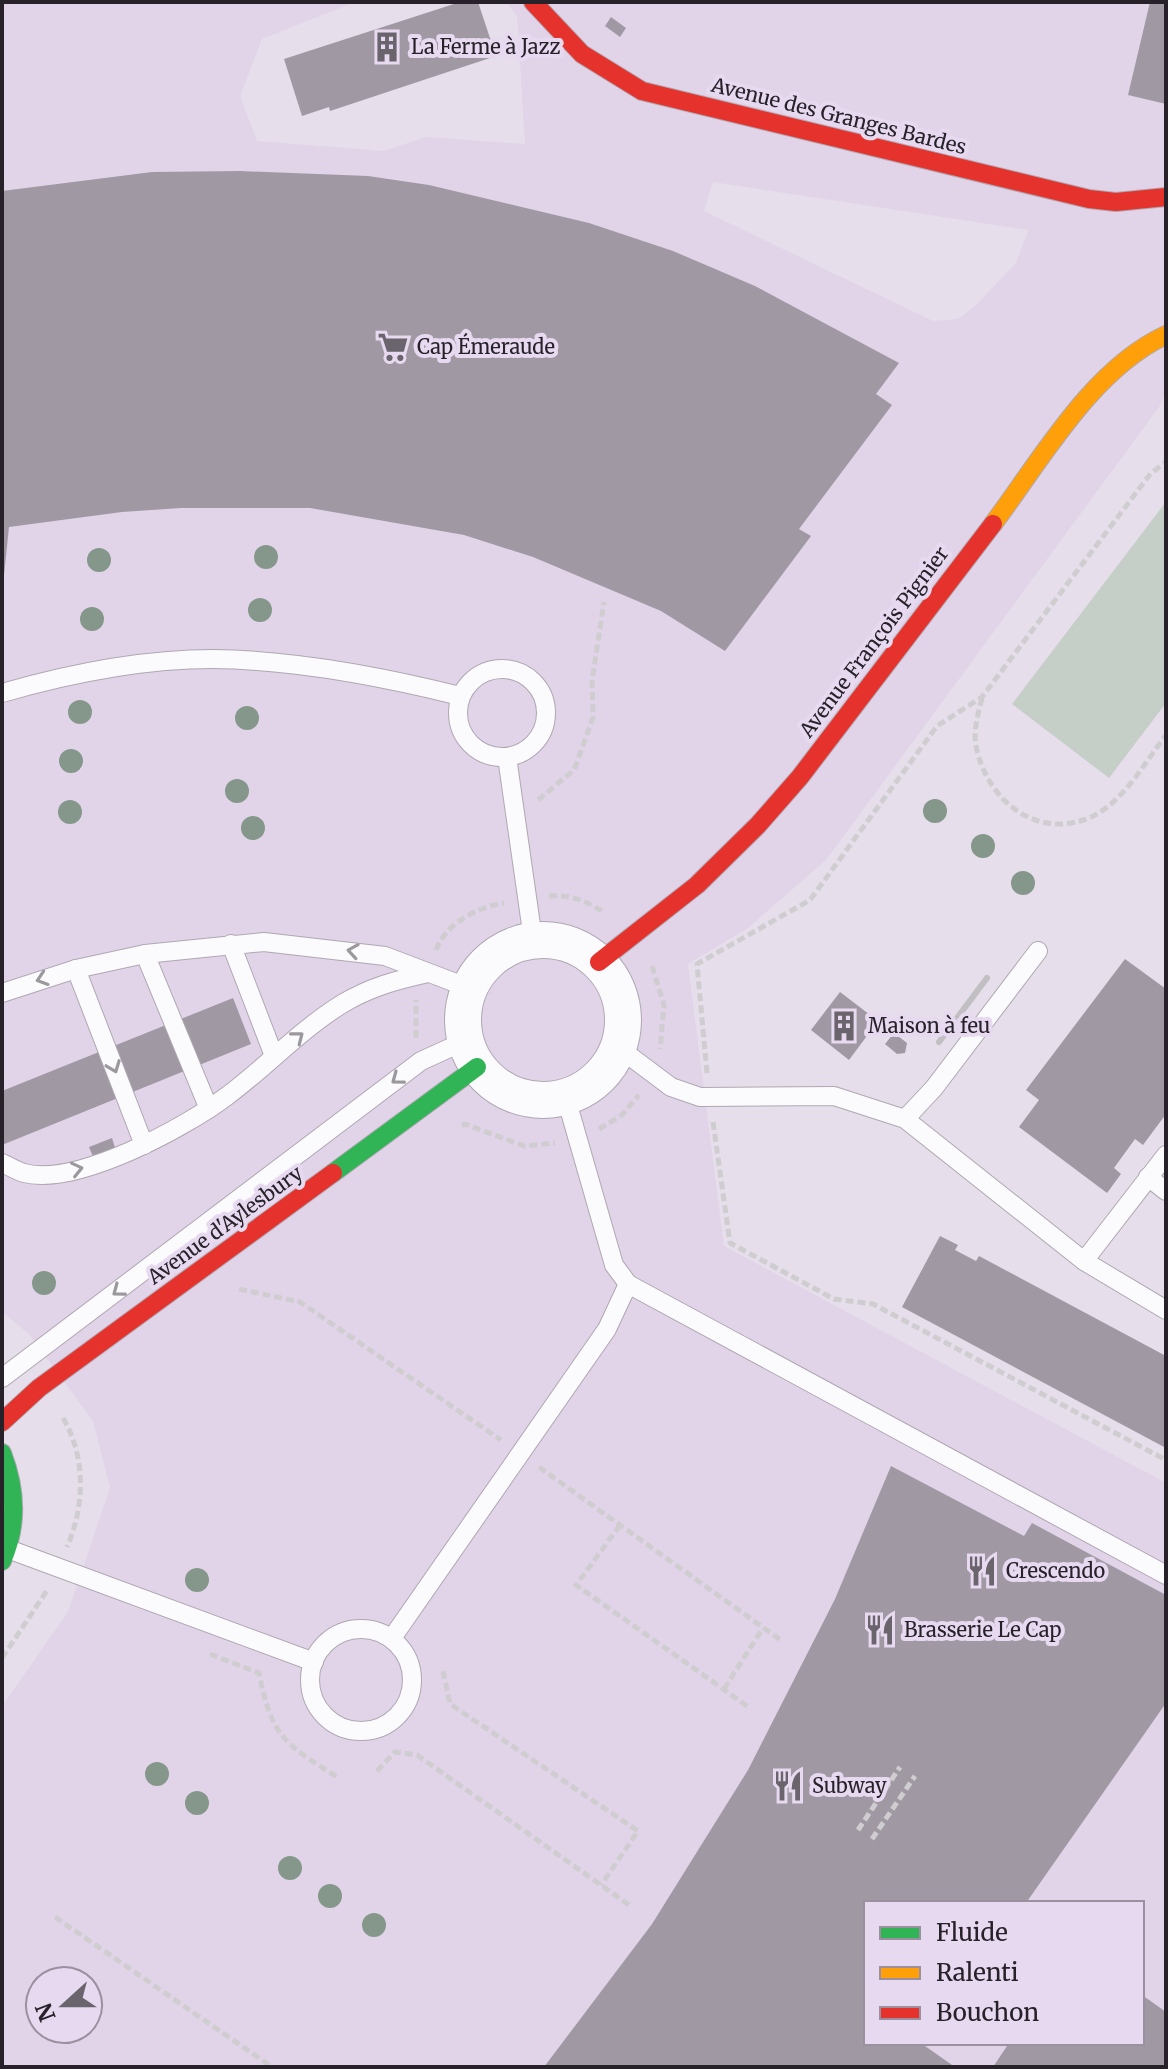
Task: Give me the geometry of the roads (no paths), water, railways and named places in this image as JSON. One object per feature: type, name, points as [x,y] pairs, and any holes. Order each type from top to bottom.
[{"type":"street","name":"Avenue des Granges Bardes","points":[[533,2],[559,34],[593,67],[642,91],[1089,199],[1116,202],[1166,197]]},
{"type":"street","name":"Avenue François Pignier","points":[[599,962],[697,885],[758,825],[800,777],[1105,376],[1142,346],[1166,335]]},
{"type":"street","points":[[533,939],[557,940],[579,948],[599,962],[613,980],[622,1002],[624,1025],[619,1048],[598,1078],[566,1098],[541,1101],[516,1097],[495,1085],[471,1054],[462,1014],[469,988],[484,964],[507,947],[533,939]]},
{"type":"street","name":"Avenue d'Aylesbury","points":[[2,1422],[39,1388],[442,1094],[471,1054]]},
{"type":"street","points":[[2,1453],[9,1468],[15,1508],[5,1555]]},
{"type":"lane","points":[[2,693],[97,673],[211,659],[351,673],[460,696]]},
{"type":"lane","points":[[507,668],[522,672],[534,682],[545,704],[546,719],[541,734],[532,746],[507,757],[488,755],[473,747],[463,735],[458,720],[460,696],[473,678],[487,671],[507,668]]},
{"type":"lane","points":[[507,757],[533,939]]},
{"type":"lane","points":[[2,993],[76,969],[145,954],[231,944],[316,945],[385,956],[469,988]]},
{"type":"lane","points":[[231,944],[274,1056]]},
{"type":"lane","points":[[905,1119],[934,1088],[1038,951]]},
{"type":"lane","points":[[145,954],[209,1109]]},
{"type":"lane","points":[[76,969],[144,1145]]},
{"type":"lane","points":[[2,1163],[26,1174],[54,1174],[91,1165],[144,1145],[209,1109],[274,1056],[359,995],[395,979],[428,973]]},
{"type":"lane","points":[[619,1048],[671,1087],[700,1097],[834,1096],[905,1119],[1084,1261],[1166,1310]]},
{"type":"lane","points":[[2,1378],[421,1061],[471,1054]]},
{"type":"lane","points":[[566,1098],[614,1265],[628,1284],[1166,1575]]},
{"type":"lane","points":[[1084,1261],[1166,1155]]},
{"type":"lane","points":[[1148,1177],[1166,1191]]},
{"type":"lane","points":[[392,1638],[607,1329],[628,1284]]},
{"type":"lane","points":[[5,1555],[58,1566],[314,1662]]},
{"type":"lane","points":[[357,1629],[376,1631],[392,1638],[410,1666],[412,1684],[405,1707],[394,1720],[378,1728],[361,1731],[331,1724],[312,1693],[310,1675],[314,1662],[326,1643],[340,1633],[357,1629]]},
{"type":"railway","points":[[939,1042],[987,978]]},
{"type":"place","name":"La Ferme à Jazz","points":[[387,47]]},
{"type":"place","name":"Cap Émeraude","points":[[393,347]]},
{"type":"place","name":"Maison à feu","points":[[844,1026]]},
{"type":"place","name":"Crescendo","points":[[982,1571]]},
{"type":"place","name":"Brasserie Le Cap","points":[[880,1630]]},
{"type":"place","name":"Subway","points":[[788,1786]]}]
